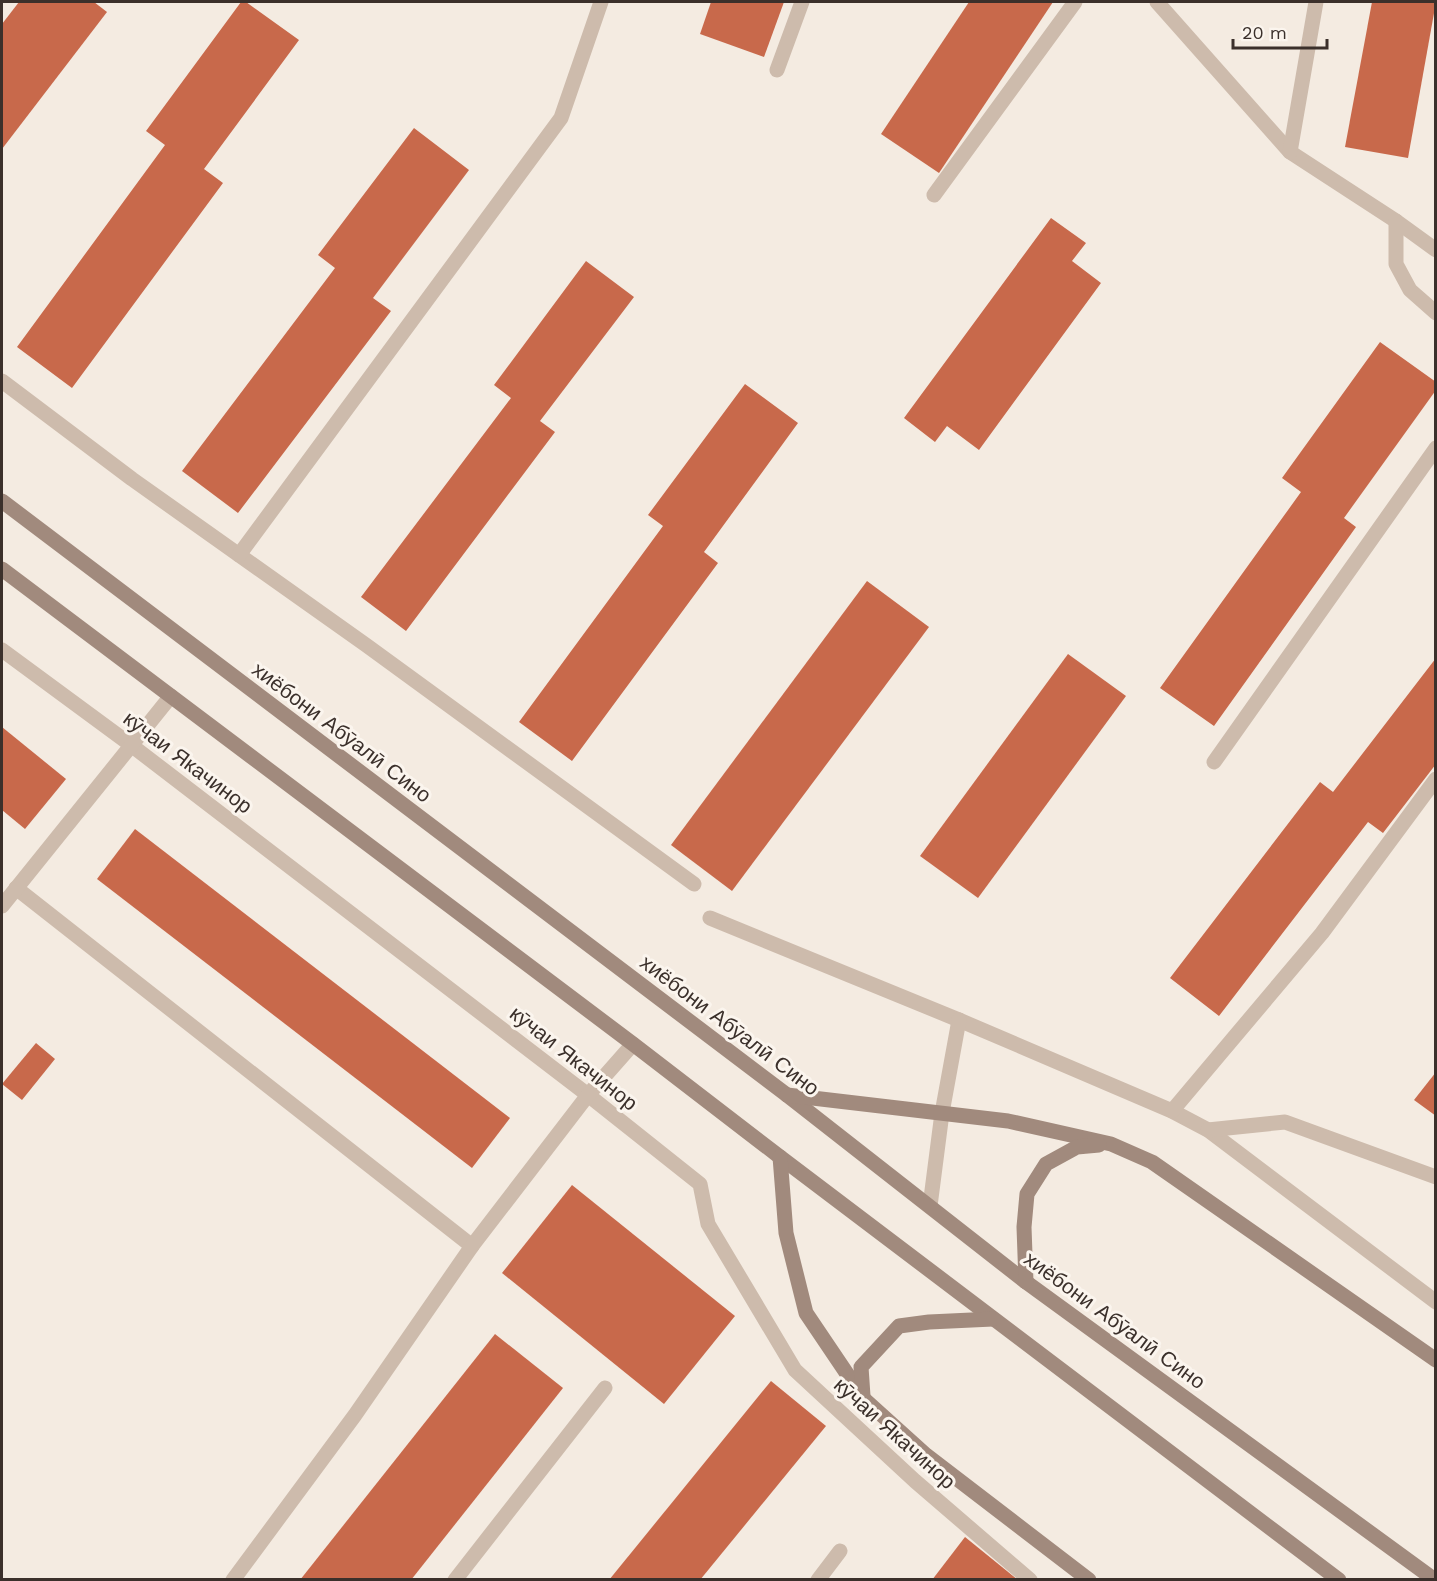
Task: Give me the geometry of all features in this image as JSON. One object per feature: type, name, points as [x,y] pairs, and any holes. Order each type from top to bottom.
[{"type":"main road","name":"хиёбони Абӯалӣ Сино","points":[[2,501],[787,1095],[1026,1282],[1435,1580]]},
{"type":"main road","points":[[2,569],[1340,1580]]},
{"type":"main road","points":[[787,1095],[1008,1121],[1111,1144],[1152,1162],[1436,1360]]},
{"type":"main road","points":[[1026,1282],[1024,1227],[1028,1194],[1046,1164],[1077,1147],[1111,1144]]},
{"type":"main road","points":[[780,1157],[786,1233],[806,1313],[864,1398],[926,1455],[1089,1580]]},
{"type":"main road","points":[[864,1398],[861,1367],[899,1326],[993,1319]]},
{"type":"street","points":[[239,555],[561,118],[601,2]]},
{"type":"street","points":[[777,70],[802,2]]},
{"type":"street","points":[[934,195],[1075,2]]},
{"type":"street","points":[[1157,2],[1290,152],[1436,250]]},
{"type":"street","points":[[1290,152],[1316,2]]},
{"type":"street","points":[[1396,221],[1396,264],[1410,290],[1436,313]]},
{"type":"street","points":[[2,381],[132,479],[385,659],[694,884]]},
{"type":"street","points":[[1214,762],[1436,448]]},
{"type":"street","name":"кӯчаи Якачинор","points":[[2,650],[131,745],[588,1095],[700,1184],[708,1224],[795,1370],[915,1481],[1029,1580]]},
{"type":"street","points":[[2,906],[171,696]]},
{"type":"street","points":[[1172,1111],[1322,933],[1436,779]]},
{"type":"street","points":[[16,888],[472,1246]]},
{"type":"street","points":[[710,918],[959,1020],[1172,1111],[1208,1130],[1436,1302]]},
{"type":"street","points":[[930,1206],[942,1113],[959,1020]]},
{"type":"street","points":[[232,1580],[355,1415],[472,1246],[588,1095],[633,1044]]},
{"type":"street","points":[[1208,1130],[1285,1122],[1436,1177]]},
{"type":"street","points":[[455,1580],[605,1388]]},
{"type":"street","points":[[818,1580],[840,1551]]},
{"type":"building","points":[[19,2],[94,2],[107,12],[2,149],[2,24]]},
{"type":"building","points":[[241,2],[246,2],[299,40],[204,169],[223,183],[72,388],[17,347],[165,145],[146,131]]},
{"type":"building","points":[[711,2],[784,2],[764,57],[700,34]]},
{"type":"building","points":[[969,2],[1053,2],[939,173],[881,134]]},
{"type":"building","points":[[1372,2],[1436,2],[1408,158],[1345,147]]},
{"type":"building","points":[[414,128],[469,170],[373,298],[391,311],[238,513],[182,471],[335,268],[318,255]]},
{"type":"building","points":[[1051,218],[1086,243],[1072,261],[1101,283],[979,450],[947,426],[935,442],[904,418]]},
{"type":"building","points":[[586,261],[634,297],[540,421],[555,432],[406,631],[361,597],[511,398],[494,385]]},
{"type":"building","points":[[1380,342],[1436,382],[1436,390],[1344,518],[1356,527],[1214,726],[1160,688],[1301,492],[1282,478]]},
{"type":"building","points":[[745,384],[798,423],[704,552],[718,563],[572,761],[519,722],[663,526],[648,515]]},
{"type":"building","points":[[867,581],[929,627],[732,891],[671,845]]},
{"type":"building","points":[[1068,654],[1126,696],[978,898],[920,856]]},
{"type":"building","points":[[1436,658],[1436,764],[1383,833],[1368,822],[1219,1016],[1170,978],[1320,782],[1333,792]]},
{"type":"building","points":[[2,727],[66,779],[25,829],[2,810]]},
{"type":"building","points":[[135,829],[510,1118],[472,1168],[97,879]]},
{"type":"building","points":[[36,1043],[55,1059],[22,1100],[2,1084]]},
{"type":"building","points":[[1436,1072],[1436,1116],[1414,1100]]},
{"type":"building","points":[[572,1185],[735,1316],[664,1404],[502,1273]]},
{"type":"building","points":[[495,1334],[563,1388],[411,1580],[300,1580]]},
{"type":"building","points":[[771,1381],[826,1426],[700,1580],[609,1580]]},
{"type":"building","points":[[965,1537],[1018,1580],[932,1580]]}]
